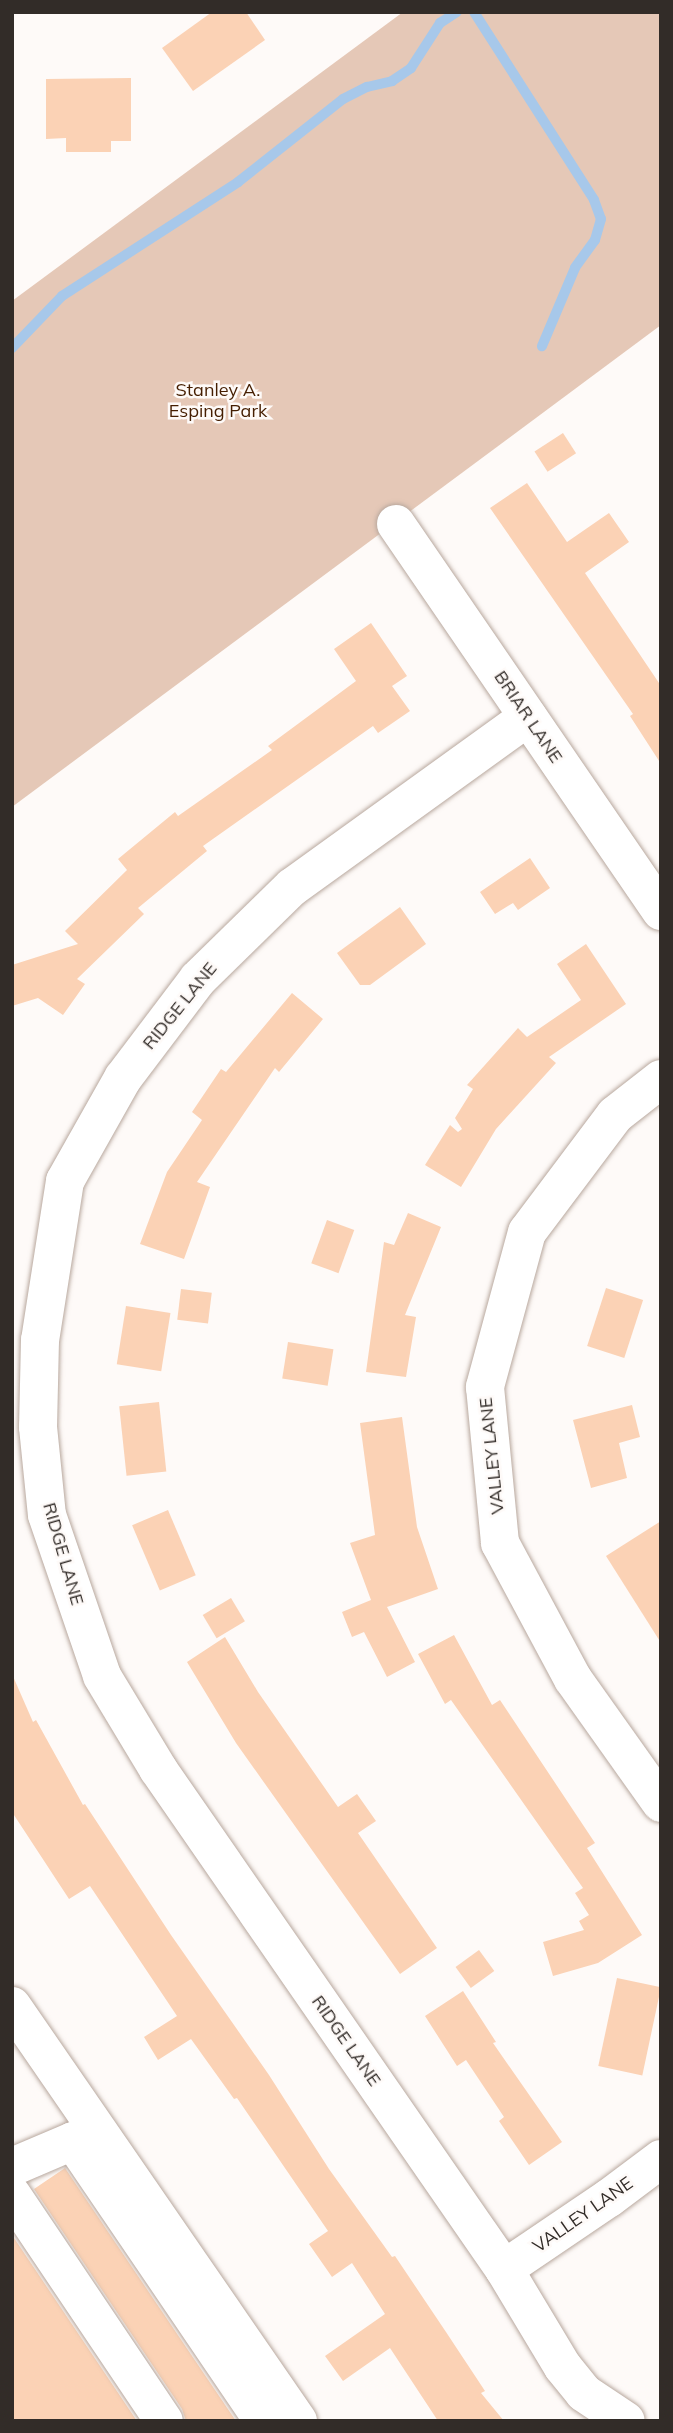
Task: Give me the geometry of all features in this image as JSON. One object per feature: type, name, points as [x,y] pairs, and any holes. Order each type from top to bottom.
[{"type":"street","name":"BRIAR LANE","points":[[396,524],[661,911]]},
{"type":"street","name":"RIDGE LANE","points":[[528,717],[292,887],[198,979],[123,1078],[65,1181],[40,1340],[38,1427],[47,1515],[102,1676],[158,1769],[504,2269],[570,2375],[592,2400],[626,2421]]},
{"type":"street","name":"VALLEY LANE","points":[[661,1079],[614,1115],[527,1231],[485,1388],[500,1543],[573,1679],[661,1803]]},
{"type":"street","points":[[12,2006],[298,2421]]},
{"type":"street","points":[[12,2167],[73,2141],[263,2421]]},
{"type":"street","name":"VALLEY LANE","points":[[504,2269],[609,2198],[661,2159]]},
{"type":"street","points":[[12,2195],[164,2421]]},
{"type":"green space","name":"Stanley A. Esping Park","points":[[403,12],[661,12],[661,325],[12,807],[12,301]]},
{"type":"building","points":[[212,12],[246,12],[265,40],[193,91],[162,48]]},
{"type":"building","points":[[131,78],[131,141],[111,141],[111,152],[66,152],[66,138],[46,139],[46,79]]},
{"type":"building","points":[[563,433],[576,453],[548,472],[534,452]]},
{"type":"building","points":[[527,483],[567,542],[609,513],[629,542],[585,573],[661,686],[661,764],[630,716],[633,714],[490,508]]},
{"type":"building","points":[[371,623],[407,676],[392,686],[410,711],[378,733],[373,726],[203,846],[207,851],[138,908],[144,914],[77,979],[85,984],[63,1015],[38,998],[12,1006],[12,965],[78,944],[65,931],[127,870],[118,859],[175,812],[178,816],[272,750],[268,746],[356,681],[334,649]]},
{"type":"building","points":[[530,858],[550,888],[518,910],[513,903],[495,914],[480,892]]},
{"type":"building","points":[[400,907],[426,944],[370,985],[360,985],[337,953]]},
{"type":"building","points":[[586,944],[626,1004],[549,1057],[556,1063],[496,1129],[461,1187],[425,1165],[450,1125],[458,1132],[462,1129],[455,1118],[473,1089],[467,1085],[518,1028],[527,1037],[581,1000],[557,964]]},
{"type":"building","points":[[292,993],[323,1019],[279,1072],[275,1068],[197,1182],[210,1187],[184,1259],[140,1244],[167,1172],[202,1120],[192,1112],[221,1069],[226,1072]]},
{"type":"building","points":[[408,1213],[441,1227],[405,1315],[416,1317],[406,1377],[366,1372],[384,1242],[394,1245]]},
{"type":"building","points":[[327,1220],[354,1230],[339,1273],[311,1263]]},
{"type":"building","points":[[606,1288],[643,1300],[624,1358],[587,1346]]},
{"type":"building","points":[[181,1289],[212,1293],[208,1324],[177,1320]]},
{"type":"building","points":[[126,1306],[170,1313],[161,1371],[117,1364]]},
{"type":"building","points":[[288,1342],[333,1349],[328,1386],[282,1379]]},
{"type":"building","points":[[159,1402],[166,1472],[127,1476],[119,1406]]},
{"type":"building","points":[[632,1405],[640,1437],[619,1443],[627,1478],[591,1488],[573,1420]]},
{"type":"building","points":[[402,1417],[417,1527],[438,1589],[387,1607],[415,1662],[387,1677],[364,1632],[352,1637],[342,1612],[371,1600],[350,1543],[375,1535],[360,1423]]},
{"type":"building","points":[[168,1510],[196,1575],[160,1591],[132,1525]]},
{"type":"building","points":[[661,1521],[661,1643],[606,1556]]},
{"type":"building","points":[[231,1598],[245,1621],[217,1638],[203,1615]]},
{"type":"building","points":[[454,1635],[492,1705],[500,1700],[595,1843],[587,1848],[642,1935],[598,1963],[553,1976],[543,1942],[584,1930],[579,1921],[589,1915],[575,1893],[583,1888],[451,1700],[445,1704],[418,1654]]},
{"type":"building","points":[[225,1637],[258,1692],[338,1807],[357,1794],[376,1821],[358,1833],[437,1948],[400,1974],[236,1743],[187,1662]]},
{"type":"building","points":[[12,1674],[33,1722],[36,1720],[83,1805],[85,1804],[171,1935],[269,2075],[329,2169],[392,2257],[395,2256],[485,2391],[481,2393],[504,2421],[438,2421],[390,2348],[343,2381],[325,2356],[385,2314],[352,2263],[332,2277],[309,2244],[328,2231],[237,2098],[234,2099],[191,2039],[158,2060],[144,2037],[177,2016],[90,1886],[69,1899],[12,1812]]},
{"type":"building","points":[[479,1950],[494,1971],[471,1988],[456,1967]]},
{"type":"building","points":[[617,1978],[661,1987],[642,2075],[598,2066]]},
{"type":"building","points":[[463,1991],[496,2042],[493,2043],[562,2142],[529,2165],[499,2121],[504,2117],[466,2060],[457,2066],[425,2016]]},
{"type":"building","points":[[65,2168],[236,2421],[186,2421],[182,2409],[34,2189]]},
{"type":"building","points":[[12,2235],[137,2421],[12,2421]]},
{"type":"waterway","points":[[12,348],[62,296],[238,182],[343,99],[367,87],[392,81],[411,68],[440,23],[457,12]]},
{"type":"waterway","points":[[474,12],[594,200],[601,219],[595,240],[575,268],[542,346]]}]
